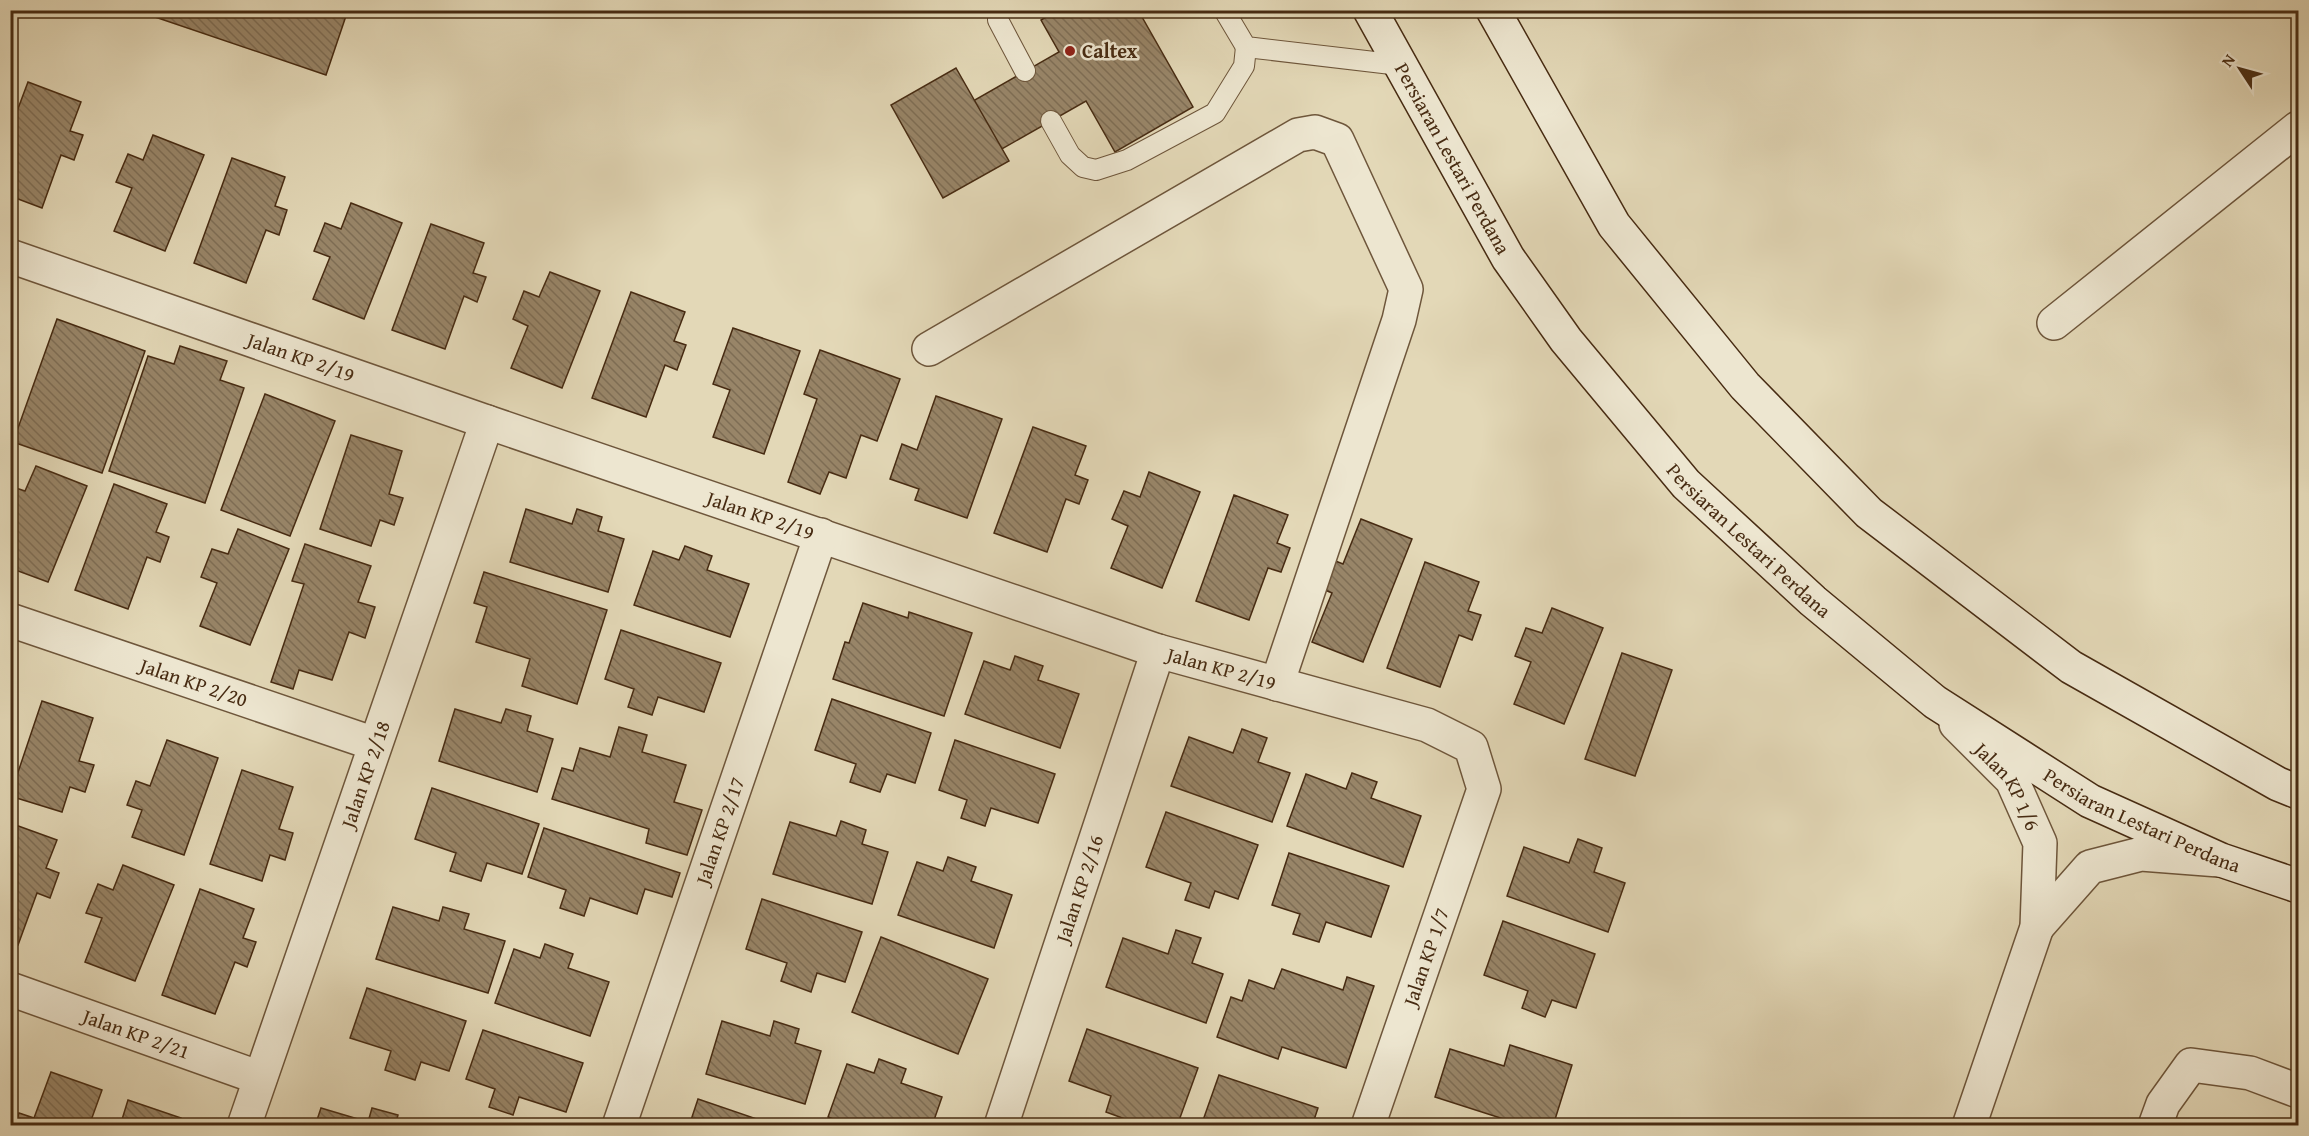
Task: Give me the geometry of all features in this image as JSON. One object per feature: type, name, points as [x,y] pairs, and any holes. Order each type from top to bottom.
[{"type":"street","name":"Persiaran Lestari Perdana","points":[[1370,10],[1508,258],[1566,340],[1686,484],[1813,601],[1935,702],[2090,801],[2222,860],[2298,886]]},
{"type":"street","points":[[1493,10],[1614,225],[1745,386],[1869,513],[2071,667],[2278,784],[2298,792]]},
{"type":"street","points":[[2054,323],[2298,128]]},
{"type":"street","points":[[929,349],[1298,135],[1315,132],[1337,140],[1406,290],[1399,320],[1277,684]]},
{"type":"street","name":"Jalan KP 2/19","points":[[10,256],[1158,651],[1427,725],[1471,747],[1484,789]]},
{"type":"street","name":"Jalan KP 2/18","points":[[244,1125],[487,422]]},
{"type":"street","name":"Jalan KP 2/17","points":[[619,1125],[821,535]]},
{"type":"street","name":"Jalan KP 2/20","points":[[10,620],[375,744]]},
{"type":"street","name":"Jalan KP 2/16","points":[[1001,1125],[1158,651]]},
{"type":"street","name":"Jalan KP 1/6","points":[[1935,702],[2012,780],[2040,843],[2037,927],[1969,1125]]},
{"type":"street","name":"Jalan KP 1/7","points":[[1368,1125],[1484,789]]},
{"type":"street","name":"Jalan KP 1/6","points":[[2037,927],[2090,867],[2141,854],[2222,860]]},
{"type":"street","name":"Jalan KP 2/21","points":[[10,988],[260,1078]]},
{"type":"street","points":[[2155,1125],[2163,1104],[2191,1065],[2250,1073],[2298,1091]]},
{"type":"lane","points":[[999,10],[998,20],[1025,71]]},
{"type":"lane","points":[[1051,121],[1070,155],[1083,167],[1096,170],[1127,160],[1215,113],[1244,66],[1246,47],[1224,10]]},
{"type":"lane","points":[[1246,47],[1400,65]]},
{"type":"building","points":[[157,10],[348,10],[326,75],[155,17]]},
{"type":"building","points":[[1058,10],[1138,10],[1193,107],[1115,152],[1086,101],[993,154],[966,105],[1059,52],[1041,20]]},
{"type":"building","points":[[956,68],[1009,161],[943,198],[891,105]]},
{"type":"building","points":[[28,82],[81,102],[70,131],[83,135],[74,160],[61,155],[42,208],[10,196],[10,130]]},
{"type":"building","points":[[153,135],[204,155],[165,251],[114,231],[132,188],[116,182],[128,154],[143,160]]},
{"type":"building","points":[[232,158],[285,177],[275,206],[287,210],[279,235],[266,230],[246,283],[194,263]]},
{"type":"building","points":[[351,203],[402,223],[364,319],[313,299],[330,257],[314,251],[325,223],[341,229]]},
{"type":"building","points":[[431,224],[484,243],[473,273],[486,277],[477,302],[464,296],[445,349],[392,330]]},
{"type":"building","points":[[550,272],[600,291],[562,388],[511,368],[528,326],[513,319],[524,291],[539,297]]},
{"type":"building","points":[[631,292],[685,312],[674,341],[686,345],[677,370],[665,365],[646,417],[592,398]]},
{"type":"building","points":[[57,319],[145,351],[102,473],[13,442]]},
{"type":"building","points":[[733,328],[800,351],[764,454],[713,437],[730,390],[713,384]]},
{"type":"building","points":[[180,346],[227,361],[220,380],[244,388],[205,503],[109,471],[148,356],[174,364]]},
{"type":"building","points":[[820,350],[900,379],[877,441],[861,435],[846,478],[829,472],[820,494],[788,482],[817,399],[804,394]]},
{"type":"building","points":[[265,394],[335,421],[290,536],[221,510]]},
{"type":"building","points":[[936,396],[1002,419],[967,518],[915,500],[919,489],[890,479],[902,444],[917,450]]},
{"type":"building","points":[[1033,427],[1086,446],[1075,475],[1088,480],[1079,504],[1066,499],[1047,552],[994,533]]},
{"type":"building","points":[[351,435],[402,451],[389,494],[403,498],[394,525],[380,520],[371,546],[320,529]]},
{"type":"building","points":[[36,466],[87,486],[48,582],[10,568],[10,529],[14,520],[10,518],[10,486],[25,491]]},
{"type":"building","points":[[1149,472],[1200,492],[1162,588],[1111,568],[1128,526],[1112,519],[1124,491],[1140,497]]},
{"type":"building","points":[[114,484],[167,504],[156,532],[169,537],[160,562],[147,557],[128,609],[75,590]]},
{"type":"building","points":[[1234,495],[1288,515],[1277,543],[1290,548],[1281,572],[1268,568],[1249,620],[1196,601]]},
{"type":"building","points":[[526,509],[572,524],[577,509],[602,517],[598,531],[624,539],[608,592],[510,562]]},
{"type":"building","points":[[1361,519],[1412,539],[1363,662],[1312,642],[1332,593],[1316,586],[1328,558],[1343,564]]},
{"type":"building","points":[[238,529],[289,549],[250,645],[200,626],[217,583],[201,577],[212,549],[228,554]]},
{"type":"building","points":[[305,544],[371,566],[358,602],[375,607],[365,638],[349,632],[332,680],[299,670],[293,689],[271,682],[304,584],[292,581]]},
{"type":"building","points":[[685,546],[712,556],[707,570],[749,584],[730,637],[634,605],[653,551],[679,560]]},
{"type":"building","points":[[1425,562],[1479,582],[1468,611],[1481,615],[1472,640],[1459,635],[1440,687],[1387,668]]},
{"type":"building","points":[[484,572],[607,610],[577,704],[522,686],[530,659],[476,642],[487,607],[474,603]]},
{"type":"building","points":[[863,603],[908,618],[909,612],[972,633],[944,716],[833,679],[845,642],[849,643]]},
{"type":"building","points":[[1552,608],[1603,628],[1564,724],[1514,704],[1531,662],[1515,656],[1526,628],[1542,633]]},
{"type":"building","points":[[621,630],[721,663],[704,712],[658,697],[652,715],[628,707],[634,689],[605,679]]},
{"type":"building","points":[[1622,653],[1672,670],[1635,776],[1585,759]]},
{"type":"building","points":[[1015,656],[1043,666],[1038,680],[1079,694],[1060,748],[965,714],[984,661],[1010,670]]},
{"type":"building","points":[[832,699],[931,733],[915,783],[887,774],[880,792],[850,782],[856,764],[815,750]]},
{"type":"building","points":[[42,701],[93,718],[79,761],[94,765],[85,792],[70,787],[62,812],[10,796]]},
{"type":"building","points":[[455,709],[501,723],[506,709],[531,716],[527,731],[553,739],[537,792],[439,761]]},
{"type":"building","points":[[619,727],[647,735],[642,752],[686,765],[674,802],[702,810],[687,855],[646,843],[649,829],[552,799],[562,768],[573,771],[580,748],[610,757]]},
{"type":"building","points":[[1242,729],[1267,738],[1258,762],[1290,773],[1272,822],[1171,786],[1189,737],[1233,753]]},
{"type":"building","points":[[167,740],[218,758],[184,855],[132,837],[142,810],[127,805],[136,781],[150,786]]},
{"type":"building","points":[[955,740],[1055,774],[1038,823],[991,808],[985,826],[961,818],[967,800],[939,790]]},
{"type":"building","points":[[242,770],[293,787],[279,829],[293,833],[285,860],[270,855],[262,881],[210,864]]},
{"type":"building","points":[[1352,773],[1377,782],[1371,798],[1421,816],[1403,867],[1287,826],[1306,774],[1346,789]]},
{"type":"building","points":[[432,788],[539,824],[522,874],[487,863],[481,881],[450,871],[456,853],[415,839]]},
{"type":"building","points":[[1166,812],[1258,845],[1238,899],[1215,891],[1209,908],[1185,900],[1191,883],[1146,867]]},
{"type":"building","points":[[841,821],[866,830],[862,844],[888,852],[872,904],[773,874],[790,822],[836,836]]},
{"type":"building","points":[[10,823],[57,840],[46,868],[59,873],[50,898],[37,893],[18,945],[10,943]]},
{"type":"building","points":[[544,828],[680,873],[672,897],[645,889],[637,914],[590,898],[584,916],[560,908],[566,890],[528,877]]},
{"type":"building","points":[[1578,839],[1602,848],[1594,872],[1625,883],[1608,932],[1507,896],[1524,847],[1569,863]]},
{"type":"building","points":[[1289,853],[1389,886],[1371,937],[1326,922],[1319,942],[1293,934],[1300,914],[1272,905]]},
{"type":"building","points":[[948,857],[976,867],[971,881],[1012,895],[994,948],[898,915],[917,862],[943,871]]},
{"type":"building","points":[[123,865],[174,885],[135,981],[85,962],[102,918],[86,913],[98,884],[113,890]]},
{"type":"building","points":[[200,889],[254,909],[243,938],[256,942],[247,967],[235,962],[215,1014],[162,995]]},
{"type":"building","points":[[762,899],[862,932],[845,982],[817,973],[811,992],[781,981],[787,963],[746,949]]},
{"type":"building","points":[[393,907],[439,921],[443,907],[469,914],[464,929],[505,941],[488,993],[376,959]]},
{"type":"building","points":[[1503,921],[1595,954],[1576,1008],[1552,1000],[1545,1017],[1522,1008],[1528,991],[1484,975]]},
{"type":"building","points":[[1176,930],[1201,938],[1192,963],[1223,974],[1206,1023],[1106,987],[1123,938],[1168,954]]},
{"type":"building","points":[[881,937],[988,979],[958,1054],[852,1012]]},
{"type":"building","points":[[545,944],[573,954],[568,968],[609,982],[590,1036],[495,1003],[514,949],[540,958]]},
{"type":"building","points":[[1282,969],[1343,990],[1347,977],[1374,986],[1346,1068],[1282,1047],[1278,1059],[1217,1037],[1231,997],[1242,1001],[1249,980],[1274,989]]},
{"type":"building","points":[[367,988],[466,1021],[449,1071],[421,1062],[415,1080],[385,1070],[391,1051],[350,1038]]},
{"type":"building","points":[[722,1021],[770,1036],[774,1021],[799,1029],[795,1043],[821,1051],[805,1104],[706,1074]]},
{"type":"building","points":[[1087,1029],[1198,1068],[1177,1126],[1144,1126],[1106,1112],[1111,1096],[1069,1081]]},
{"type":"building","points":[[483,1030],[583,1063],[566,1112],[519,1097],[513,1115],[489,1107],[495,1089],[466,1079]]},
{"type":"building","points":[[1510,1045],[1572,1065],[1553,1126],[1512,1126],[1513,1122],[1435,1097],[1450,1049],[1504,1066]]},
{"type":"building","points":[[879,1059],[906,1069],[901,1083],[942,1097],[932,1126],[851,1126],[828,1117],[847,1064],[874,1073]]},
{"type":"building","points":[[51,1072],[102,1090],[89,1126],[15,1126],[19,1113],[34,1118]]},
{"type":"building","points":[[1219,1075],[1318,1108],[1312,1126],[1201,1126]]},
{"type":"building","points":[[698,1099],[777,1126],[689,1126]]},
{"type":"building","points":[[128,1100],[181,1118],[179,1126],[120,1126]]},
{"type":"building","points":[[321,1108],[368,1122],[372,1108],[398,1115],[395,1126],[315,1126]]},
{"type":"place","name":"Caltex","points":[[1070,51]]}]
